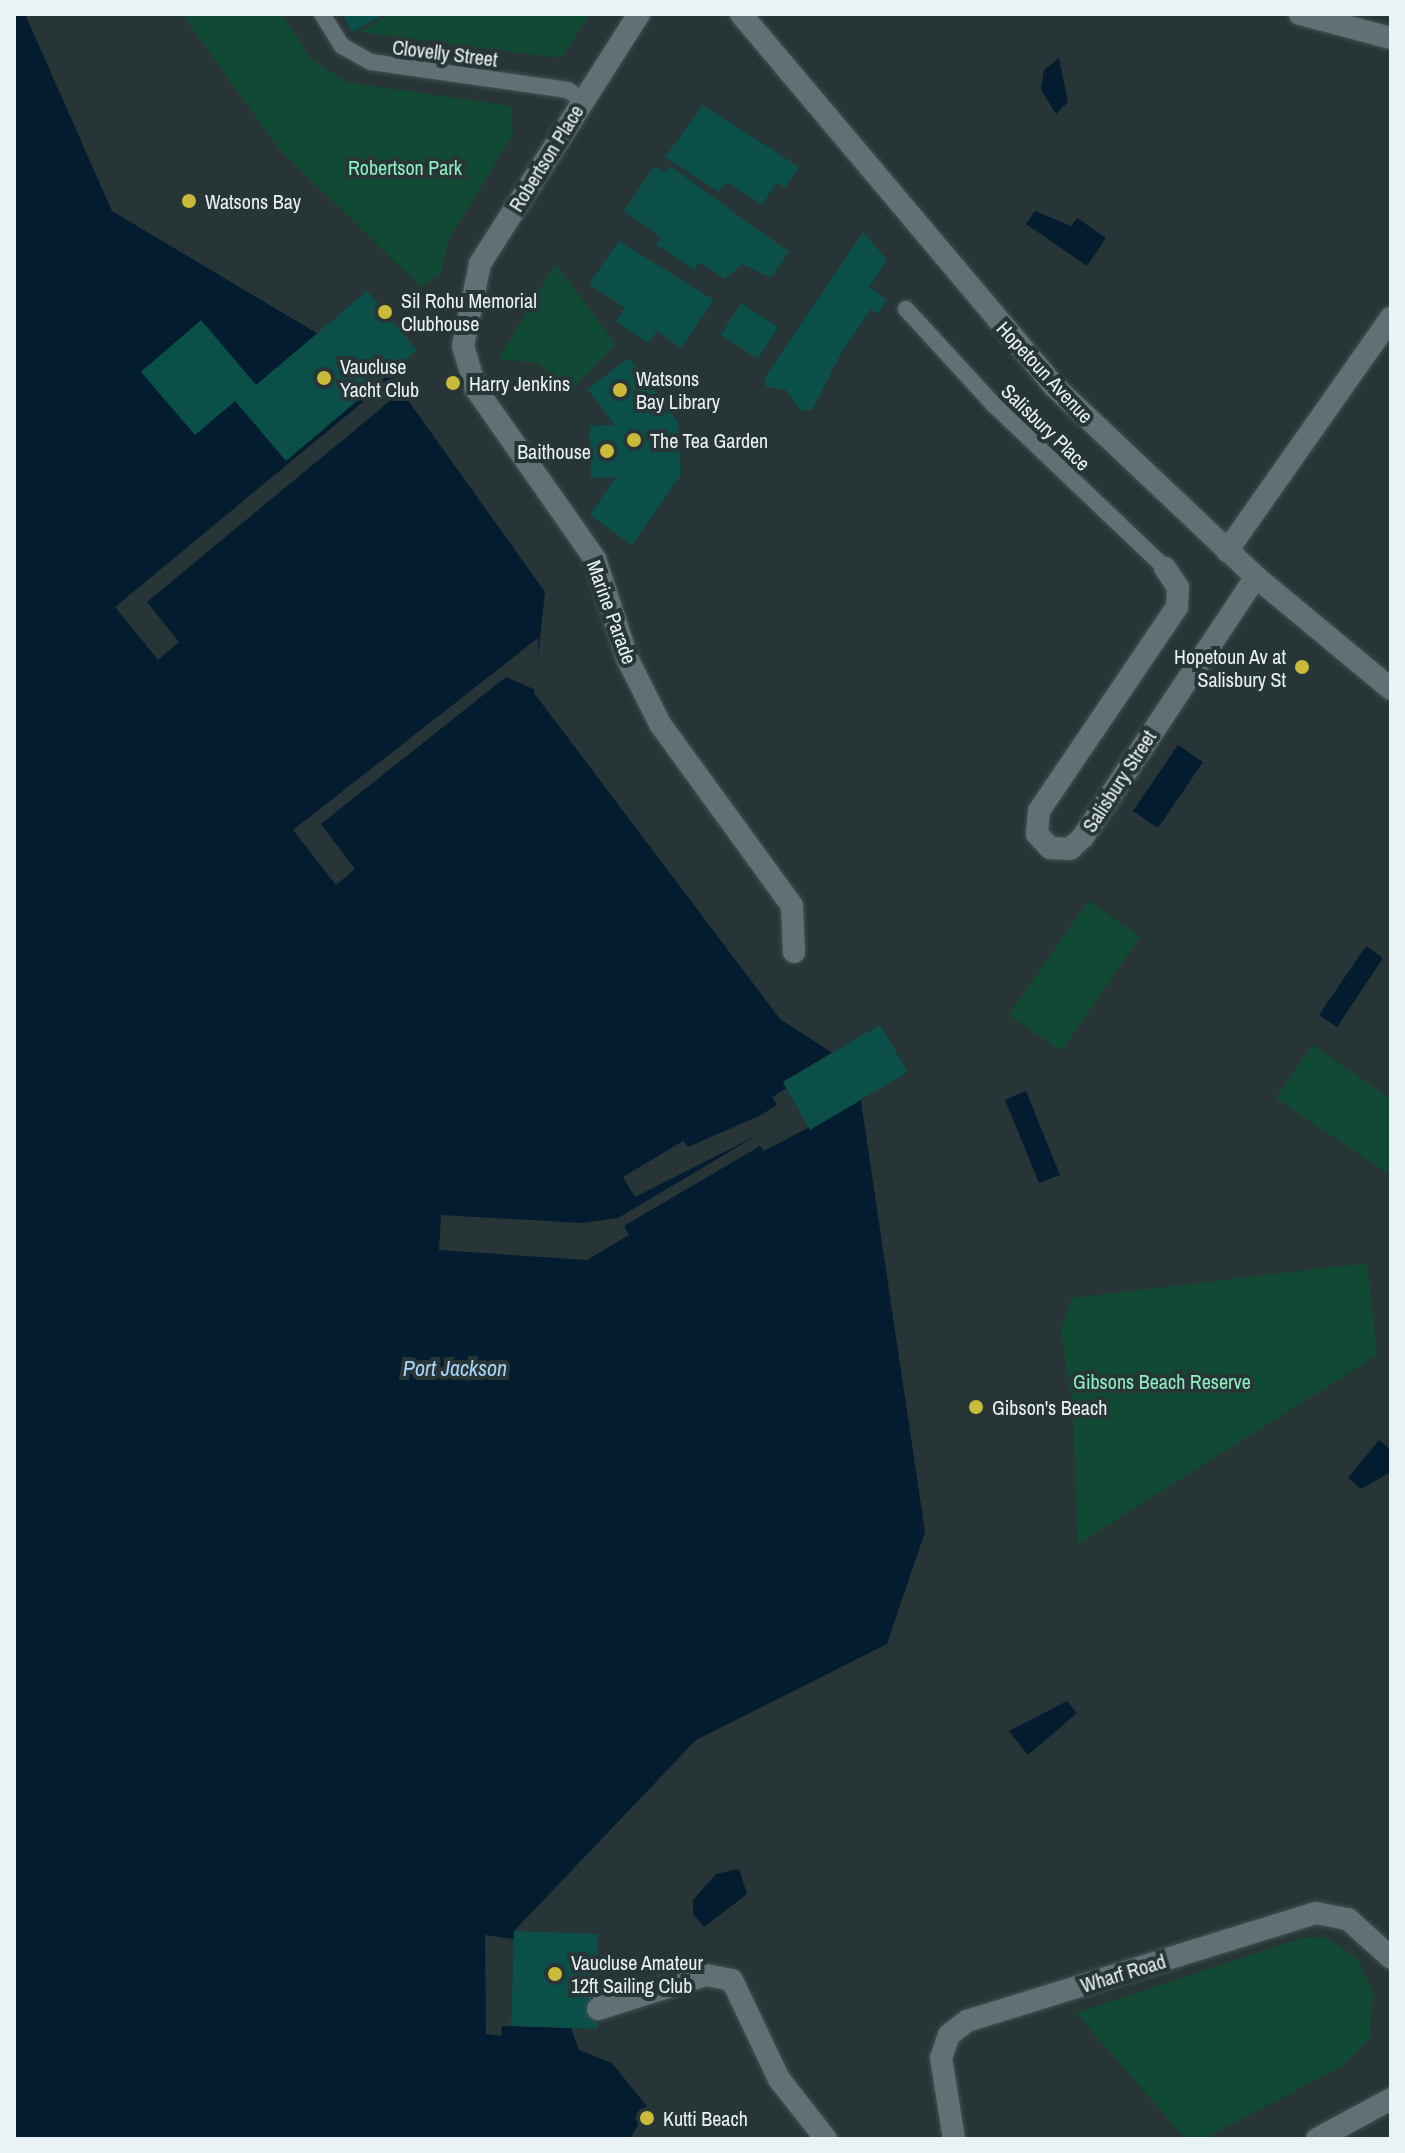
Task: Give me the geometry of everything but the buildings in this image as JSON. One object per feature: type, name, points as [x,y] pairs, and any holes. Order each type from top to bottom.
[{"type":"street","name":"Robertson Place","points":[[467,308],[480,264],[639,14]]},
{"type":"street","name":"Hopetoun Avenue","points":[[741,14],[1053,385],[1227,551],[1391,689]]},
{"type":"street","points":[[1300,14],[1391,38]]},
{"type":"street","name":"Marine Parade","points":[[467,308],[463,346],[476,389],[595,559],[628,660],[660,724],[792,906],[794,952]]},
{"type":"street","points":[[1227,551],[1391,318]]},
{"type":"street","name":"Salisbury Street","points":[[1165,568],[1178,587],[1177,607],[1039,811],[1037,834],[1050,848],[1070,849],[1083,837],[1256,577]]},
{"type":"street","name":"Wharf Road","points":[[954,2139],[941,2058],[949,2035],[967,2021],[1316,1913],[1348,1919],[1391,1958]]},
{"type":"street","points":[[599,2001],[631,1997],[706,1975],[732,1980],[779,2079],[826,2139]]},
{"type":"street","points":[[1317,2139],[1391,2099]]},
{"type":"lane","name":"Clovelly Street","points":[[322,14],[342,46],[371,62],[568,90],[582,100]]},
{"type":"lane","name":"Salisbury Place","points":[[906,309],[1014,425],[1165,568]]},
{"type":"green space","name":"Robertson Park","points":[[182,14],[282,14],[310,58],[346,82],[511,106],[513,134],[449,239],[440,275],[420,286],[279,149]]},
{"type":"green space","points":[[390,14],[590,14],[561,58],[359,32]]},
{"type":"green space","points":[[555,264],[616,344],[569,393],[539,363],[499,359]]},
{"type":"green space","points":[[1088,901],[1140,937],[1061,1051],[1009,1015]]},
{"type":"green space","points":[[1312,1045],[1391,1099],[1391,1176],[1276,1098]]},
{"type":"green space","name":"Gibsons Beach Reserve","points":[[1367,1263],[1377,1355],[1078,1544],[1073,1412],[1061,1329],[1072,1298]]},
{"type":"green space","points":[[1325,1937],[1358,1959],[1373,1993],[1369,2040],[1342,2066],[1204,2139],[1186,2139],[1076,2013],[1302,1938]]},
{"type":"water","name":"Port Jackson","points":[[14,14],[25,14],[112,211],[392,378],[545,592],[534,693],[780,1019],[856,1068],[925,1532],[887,1644],[696,1740],[514,1931],[511,2026],[571,2028],[579,2050],[612,2063],[648,2108],[630,2139],[14,2139]]},
{"type":"water","points":[[1059,58],[1068,102],[1056,114],[1041,89],[1044,70]]},
{"type":"water","points":[[1035,211],[1071,226],[1077,218],[1106,238],[1087,266],[1026,224]]},
{"type":"water","points":[[1178,745],[1203,762],[1158,828],[1133,811]]},
{"type":"water","points":[[1366,946],[1383,958],[1337,1027],[1319,1015]]},
{"type":"water","points":[[1026,1091],[1060,1175],[1039,1183],[1005,1100]]},
{"type":"water","points":[[1379,1440],[1391,1450],[1391,1472],[1361,1489],[1348,1478]]},
{"type":"water","points":[[1067,1701],[1077,1713],[1028,1755],[1009,1731]]},
{"type":"water","points":[[739,1869],[747,1894],[704,1927],[693,1914],[693,1900],[716,1874]]},
{"type":"pier","points":[[392,378],[402,391],[147,602],[179,642],[158,660],[115,607]]},
{"type":"pier","points":[[538,638],[538,691],[506,677],[321,824],[355,869],[336,885],[293,830]]},
{"type":"pier","points":[[836,1050],[860,1066],[865,1098],[764,1151],[760,1146],[624,1226],[629,1235],[587,1260],[439,1250],[441,1215],[582,1223],[618,1218],[756,1136],[635,1197],[623,1177],[683,1141],[688,1147],[759,1116],[777,1105],[772,1097],[787,1088],[783,1082]]},
{"type":"pier","points":[[485,1935],[514,1939],[511,2026],[502,2026],[501,2036],[486,2034]]},
{"type":"place","name":"Watsons Bay","points":[[189,201]]},
{"type":"place","name":"Sil Rohu Memorial Clubhouse","points":[[385,312]]},
{"type":"place","name":"Vaucluse Yacht Club","points":[[324,378]]},
{"type":"place","name":"Harry Jenkins","points":[[453,383]]},
{"type":"place","name":"Watsons Bay Library","points":[[620,390]]},
{"type":"place","name":"The Tea Garden","points":[[634,440]]},
{"type":"place","name":"Baithouse","points":[[607,451]]},
{"type":"place","name":"Hopetoun Av at Salisbury St","points":[[1302,667]]},
{"type":"place","name":"Gibson's Beach","points":[[976,1407]]},
{"type":"place","name":"Vaucluse Amateur 12ft Sailing Club","points":[[555,1974]]},
{"type":"place","name":"Kutti Beach","points":[[647,2118]]}]
